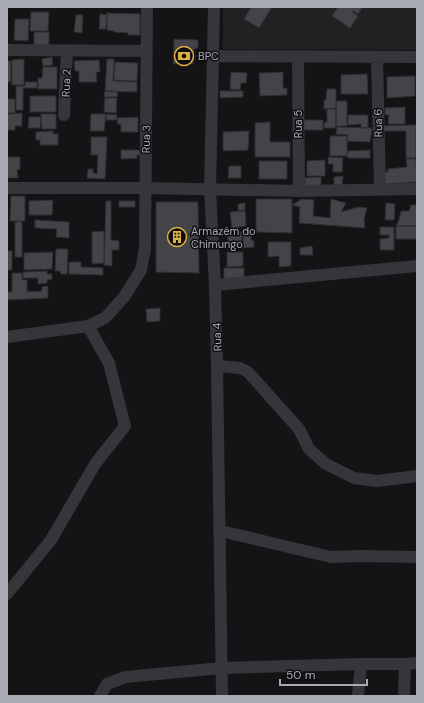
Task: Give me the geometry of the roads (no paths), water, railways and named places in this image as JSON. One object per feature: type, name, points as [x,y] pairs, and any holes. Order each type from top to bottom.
[{"type":"street","name":"Rua 3","points":[[88,326],[105,318],[124,297],[141,270],[145,249],[147,7]]},
{"type":"street","name":"Rua 4","points":[[214,7],[210,190],[215,285],[221,531],[222,696]]},
{"type":"street","points":[[7,50],[147,51]]},
{"type":"street","name":"Rua 2","points":[[64,115],[67,50]]},
{"type":"street","points":[[214,56],[417,57]]},
{"type":"street","name":"Rua 5","points":[[298,57],[299,191]]},
{"type":"street","name":"Rua 6","points":[[377,57],[380,189]]},
{"type":"street","points":[[7,188],[145,188],[299,191],[417,189]]},
{"type":"street","points":[[215,285],[417,266]]},
{"type":"street","points":[[7,337],[88,326],[109,364],[125,426],[95,464],[51,540],[7,594]]},
{"type":"street","points":[[217,366],[240,368],[248,372],[299,429],[308,449],[326,464],[339,472],[354,478],[377,481],[417,476]]},
{"type":"street","points":[[221,531],[331,556],[417,557]]},
{"type":"street","points":[[358,696],[361,664]]},
{"type":"street","points":[[100,696],[107,684],[126,677],[221,668],[411,664],[404,696]]},
{"type":"place","name":"BPC","points":[[184,56]]},
{"type":"place","name":"Armazém do Chimungo","points":[[177,237]]}]
